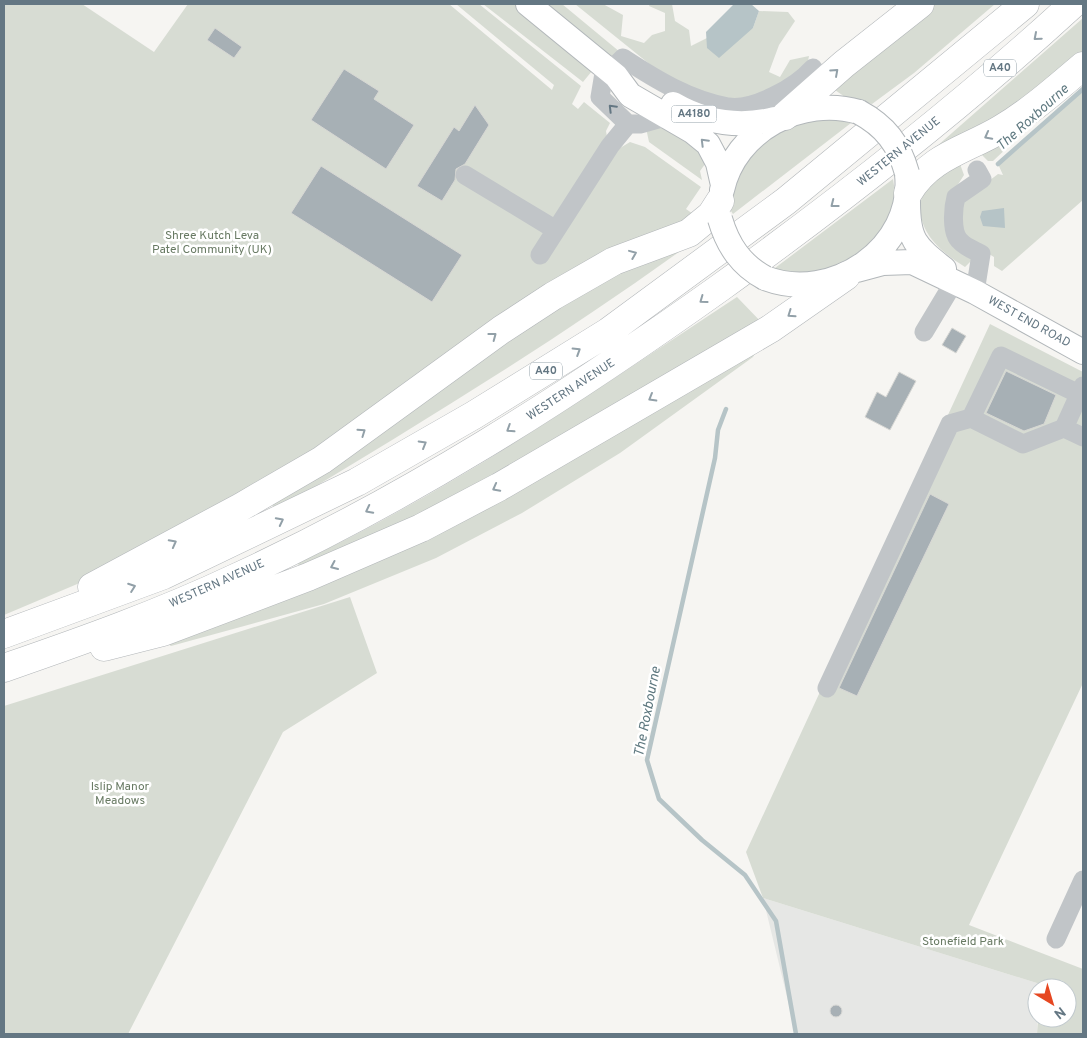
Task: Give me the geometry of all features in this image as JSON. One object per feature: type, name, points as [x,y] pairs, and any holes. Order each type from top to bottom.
[{"type":"highway","points":[[782,117],[844,64],[920,4]]},
{"type":"highway","name":"A40","points":[[4,634],[173,571],[357,482],[474,415],[608,332],[786,201],[1025,4]]},
{"type":"highway","name":"WESTERN AVENUE","points":[[4,668],[72,645],[235,579],[389,500],[490,442],[621,358],[801,230],[926,132],[1073,4]]},
{"type":"highway","points":[[908,188],[927,169],[947,155],[1002,128],[1083,66]]},
{"type":"highway","points":[[4,626],[88,588],[241,507],[322,460],[501,330],[614,261],[689,233],[710,215],[721,202]]},
{"type":"highway","points":[[4,673],[164,632],[308,577],[421,528],[499,487],[770,330],[851,273]]},
{"type":"main road","name":"A4180","points":[[528,4],[610,71],[630,95],[692,131],[708,144],[718,163],[721,202]]},
{"type":"main road","name":"A4180","points":[[610,71],[639,83],[699,117],[725,123],[755,124],[782,117]]},
{"type":"main road","points":[[721,202],[728,172],[744,146],[782,117],[808,109],[829,107],[859,112],[890,135],[903,159],[908,188],[895,230],[886,244],[851,273]]},
{"type":"main road","name":"WEST END ROAD","points":[[908,188],[908,226],[913,240],[927,256],[975,292]]},
{"type":"main road","name":"WEST END ROAD","points":[[721,202],[731,249],[753,271],[776,283],[819,284],[883,263],[912,262],[975,292],[1083,352]]},
{"type":"street","points":[[665,116],[640,124],[628,124],[600,97],[610,71],[623,58],[682,93],[729,107],[750,105],[777,94],[797,82],[813,68]]},
{"type":"street","points":[[540,255],[610,146],[628,124]]},
{"type":"street","points":[[975,292],[980,254],[961,243],[956,237],[954,207],[956,197],[982,179],[977,170]]},
{"type":"street","points":[[465,175],[556,230]]},
{"type":"street","points":[[924,332],[954,282]]},
{"type":"street","points":[[826,688],[950,424],[971,418],[1023,444],[1064,428],[1081,390],[1001,356],[971,418]]},
{"type":"street","points":[[1064,428],[1083,437]]},
{"type":"street","points":[[1056,939],[1083,880]]},
{"type":"shaded area","points":[[751,4],[759,11],[753,28],[719,58],[707,48],[706,32],[733,5]]},
{"type":"shaded area","points":[[1004,208],[1005,228],[983,226],[980,217],[982,211]]},
{"type":"shaded area","points":[[763,898],[1027,980],[1027,1028],[1037,1028],[1037,1034],[796,1034]]},
{"type":"green space","name":"Shree Kutch Leva Patel Community (UK)","points":[[4,4],[82,4],[154,52],[188,4],[449,4],[552,90],[554,85],[456,4],[479,4],[581,86],[572,104],[578,109],[584,102],[610,123],[606,131],[607,137],[620,148],[630,142],[645,147],[701,187],[686,209],[696,216],[340,435],[108,571],[4,615]]},
{"type":"green space","points":[[483,4],[514,4],[563,44],[592,71],[583,82]]},
{"type":"green space","points":[[543,4],[562,4],[620,52],[611,59]]},
{"type":"green space","points":[[575,4],[603,4],[623,15],[621,36],[644,43],[652,35],[665,31],[665,13],[649,6],[650,4],[672,4],[675,21],[689,30],[691,46],[707,38],[707,48],[753,28],[759,11],[788,12],[795,21],[779,45],[769,72],[780,77],[790,60],[809,56],[804,81],[729,104],[673,83]]},
{"type":"green space","points":[[935,4],[995,4],[914,73],[872,104],[845,97],[835,90],[903,26]]},
{"type":"green space","points":[[1083,18],[1083,55],[1016,106],[928,154]]},
{"type":"green space","points":[[1083,89],[1083,200],[1002,271],[994,266],[994,257],[962,238],[960,203],[998,174],[1003,175],[998,164]]},
{"type":"green space","points":[[830,117],[851,123],[733,214],[729,208],[737,182],[745,163],[757,148],[785,129],[807,121]]},
{"type":"green space","points":[[655,126],[677,130],[708,160],[700,171],[702,180],[649,142],[646,128]]},
{"type":"green space","points":[[1003,138],[1010,145],[993,161],[988,161],[981,154],[960,164],[964,175],[950,197],[972,260],[965,267],[943,251],[927,232],[922,222],[920,210],[921,197],[926,183]]},
{"type":"green space","points":[[893,179],[896,198],[883,233],[840,272],[780,274],[775,268]]},
{"type":"green space","points":[[694,241],[540,347],[435,414],[275,511],[271,501],[525,325],[589,286]]},
{"type":"green space","points":[[737,297],[764,325],[511,473],[300,571],[298,563],[412,504],[467,472]]},
{"type":"green space","name":"Stonefield Park","points":[[990,324],[1083,372],[1083,683],[969,925],[1083,969],[1083,1034],[1037,1034],[1037,1028],[1077,1028],[1077,978],[1027,978],[1027,980],[763,898],[746,852]]},
{"type":"green space","points":[[760,343],[753,357],[620,453],[522,513],[436,558],[324,604],[171,646],[163,641],[318,585]]},
{"type":"green space","name":"Islip Manor Meadows","points":[[350,597],[377,673],[283,732],[128,1034],[4,1034],[4,706]]},
{"type":"building","points":[[215,28],[242,47],[234,58],[207,40]]},
{"type":"building","points":[[344,69],[379,91],[374,99],[414,125],[386,169],[311,120]]},
{"type":"building","points":[[475,105],[489,125],[465,164],[456,169],[455,180],[442,201],[417,186],[454,127],[459,131]]},
{"type":"building","points":[[321,166],[462,255],[432,302],[291,213]]},
{"type":"building","points":[[952,328],[966,336],[956,353],[942,345]]},
{"type":"building","points":[[1006,371],[1056,395],[1044,424],[1024,431],[986,413]]},
{"type":"building","points":[[899,372],[916,381],[890,430],[865,417],[877,392],[886,397]]},
{"type":"building","points":[[930,494],[949,504],[857,696],[839,688]]},
{"type":"building","points":[[834,1005],[838,1005],[842,1011],[838,1017],[834,1017],[830,1013],[830,1009]]},
{"type":"waterway","name":"The Roxbourne","points":[[998,164],[1083,89]]},
{"type":"waterway","name":"The Roxbourne","points":[[726,409],[718,430],[715,458],[647,760],[659,799],[702,840],[745,875],[776,921],[796,1034]]}]
